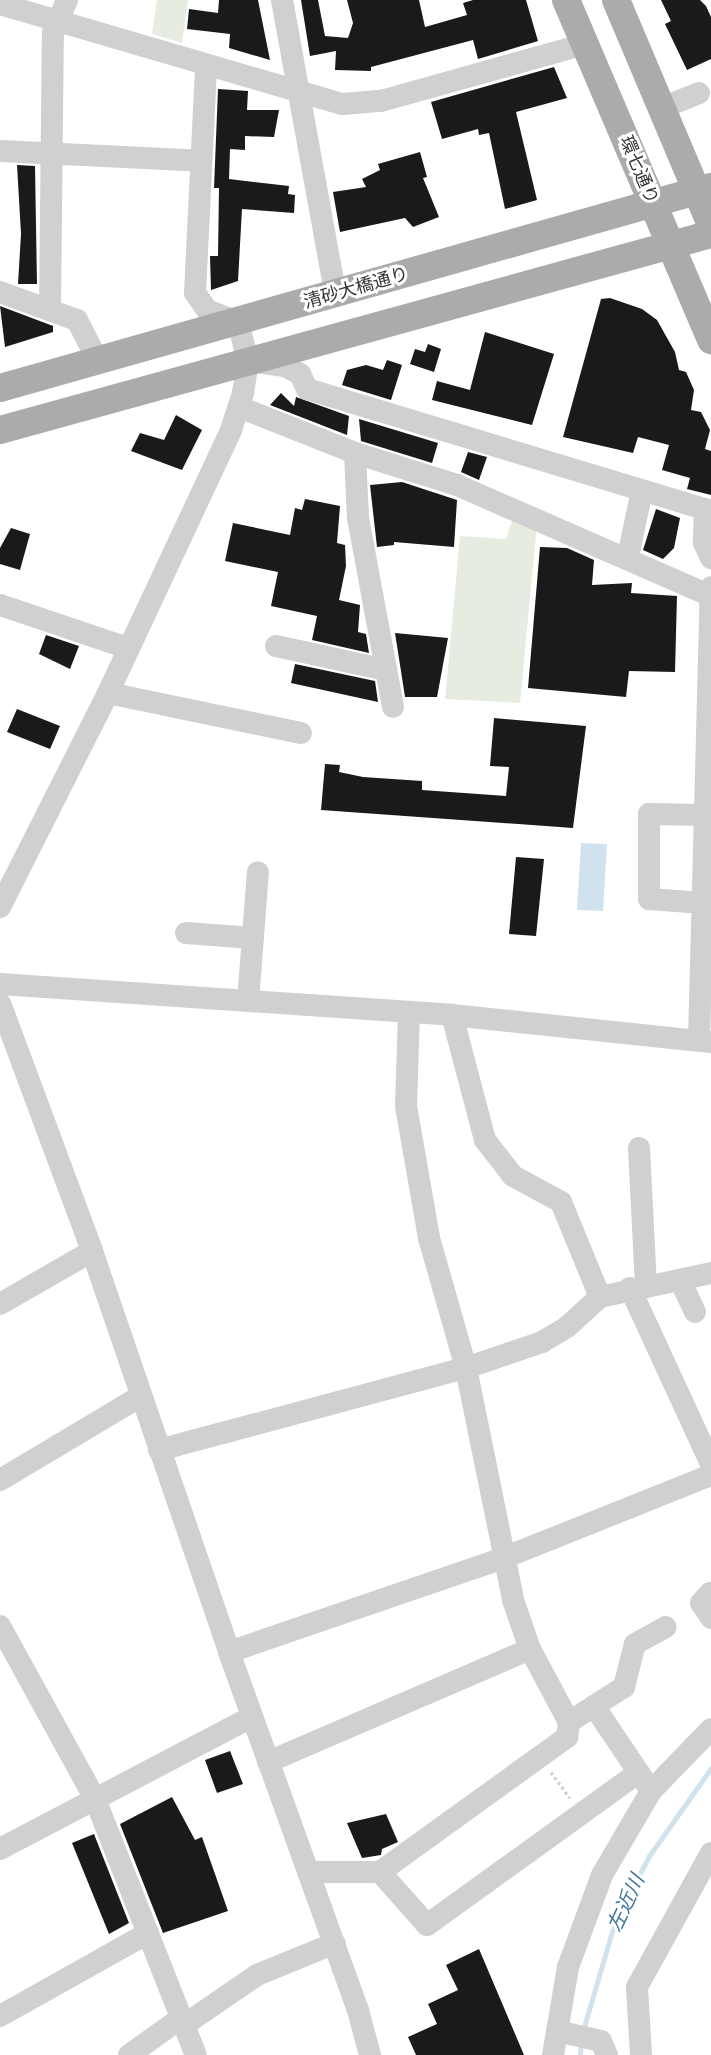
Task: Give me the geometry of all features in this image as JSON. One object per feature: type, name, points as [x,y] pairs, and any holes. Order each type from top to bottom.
[{"type":"main road","name":"環七通り","points":[[566,0],[711,340]]},
{"type":"main road","points":[[615,0],[662,108],[704,189],[711,225]]},
{"type":"main road","name":"清砂大橋通り","points":[[0,388],[704,189]]},
{"type":"main road","points":[[0,430],[671,247],[711,234]]},
{"type":"street","points":[[50,308],[49,153],[56,21],[67,0]]},
{"type":"street","points":[[282,0],[335,293]]},
{"type":"street","points":[[0,4],[299,94],[343,104],[381,101],[585,44]]},
{"type":"street","points":[[0,907],[108,693],[239,407],[248,361],[238,322],[207,310],[195,293],[206,65]]},
{"type":"street","points":[[662,108],[699,93]]},
{"type":"street","points":[[0,151],[201,161]]},
{"type":"street","points":[[0,292],[50,308],[77,320],[98,361]]},
{"type":"street","points":[[248,361],[285,366],[300,374],[307,389],[708,510],[704,543],[711,558]]},
{"type":"street","points":[[0,984],[452,1015],[705,1041],[703,903],[710,593],[457,485],[355,453],[239,407]]},
{"type":"street","points":[[355,453],[358,518],[393,707]]},
{"type":"street","points":[[628,557],[642,490]]},
{"type":"street","points":[[0,605],[128,648]]},
{"type":"street","points":[[276,646],[386,670]]},
{"type":"street","points":[[108,693],[301,733]]},
{"type":"street","points":[[703,903],[649,899],[649,814],[705,814]]},
{"type":"street","points":[[248,1001],[258,872]]},
{"type":"street","points":[[186,933],[253,938]]},
{"type":"street","points":[[0,1003],[92,1251],[251,1717],[334,1943],[370,2055]]},
{"type":"street","points":[[308,1872],[380,1872],[567,1737],[569,1722],[530,1649],[513,1600],[466,1368],[429,1238],[406,1106],[409,1012]]},
{"type":"street","points":[[452,1015],[485,1140],[513,1176],[561,1202],[600,1298]]},
{"type":"street","points":[[639,1148],[638,1286],[711,1464]]},
{"type":"street","points":[[0,1304],[92,1251]]},
{"type":"street","points":[[159,1450],[466,1368],[542,1342],[567,1327],[600,1298],[638,1286],[681,1282],[711,1273]]},
{"type":"street","points":[[681,1282],[695,1312]]},
{"type":"street","points":[[0,1480],[141,1395]]},
{"type":"street","points":[[229,1652],[506,1557],[711,1475]]},
{"type":"street","points":[[710,1593],[701,1603],[711,1618]]},
{"type":"street","points":[[0,1626],[8,1659],[95,1799],[196,2055]]},
{"type":"street","points":[[569,1722],[624,1687],[635,1644],[666,1627]]},
{"type":"street","points":[[268,1762],[530,1649]]},
{"type":"street","points":[[594,1706],[651,1791]]},
{"type":"street","points":[[0,1849],[251,1717]]},
{"type":"street","points":[[553,2055],[568,1967],[602,1875],[651,1791],[711,1729]]},
{"type":"street","points":[[380,1872],[426,1925],[580,1812],[639,1772]]},
{"type":"street","points":[[641,2055],[637,1987],[711,1853]]},
{"type":"street","points":[[0,2016],[148,1933]]},
{"type":"street","points":[[129,2055],[257,1975],[334,1943]]},
{"type":"street","points":[[557,2031],[601,2041],[607,2055]]},
{"type":"path","points":[[539,1756],[580,1812]]},
{"type":"shaded area","points":[[157,0],[188,0],[182,43],[152,34]]},
{"type":"shaded area","points":[[514,516],[537,524],[520,703],[445,699],[460,536],[506,539]]},
{"type":"water","points":[[581,843],[607,844],[603,911],[577,910]]},
{"type":"building","points":[[219,0],[258,0],[270,60],[229,48],[230,34],[187,29],[189,9],[218,13]]},
{"type":"building","points":[[301,0],[318,0],[325,36],[348,38],[353,23],[347,0],[419,0],[425,27],[467,15],[463,3],[473,0],[526,0],[538,41],[478,59],[473,40],[371,67],[371,71],[335,70],[336,51],[310,56]]},
{"type":"building","points":[[661,0],[700,0],[706,6],[711,17],[711,59],[687,70],[665,24],[671,21]]},
{"type":"building","points":[[554,67],[567,98],[516,112],[537,200],[505,209],[489,133],[479,135],[478,129],[442,139],[431,102]]},
{"type":"building","points":[[218,89],[248,91],[247,110],[279,110],[274,137],[245,136],[245,150],[230,149],[229,179],[289,186],[288,194],[295,195],[294,213],[242,209],[238,281],[211,290],[210,256],[218,256],[219,188],[214,188]]},
{"type":"building","points":[[420,152],[427,177],[423,178],[439,217],[413,227],[405,218],[340,232],[333,192],[366,187],[362,179],[380,170],[378,164]]},
{"type":"building","points":[[17,165],[35,166],[37,284],[18,284],[21,234]]},
{"type":"building","points":[[610,298],[642,309],[657,320],[675,352],[679,370],[686,372],[694,390],[691,410],[701,412],[710,430],[705,449],[711,451],[711,495],[687,489],[690,478],[662,470],[669,445],[638,437],[633,453],[563,437],[601,299]]},
{"type":"building","points":[[0,306],[53,326],[53,332],[5,347]]},
{"type":"building","points":[[485,332],[554,354],[532,425],[432,400],[437,381],[470,390]]},
{"type":"building","points":[[428,344],[441,349],[434,372],[410,364],[415,349],[425,352]]},
{"type":"building","points":[[387,360],[402,365],[391,400],[342,385],[347,370],[366,365],[383,370]]},
{"type":"building","points":[[281,393],[294,406],[296,397],[349,416],[347,435],[270,405]]},
{"type":"building","points":[[176,415],[202,430],[182,470],[131,451],[140,433],[164,440]]},
{"type":"building","points":[[359,419],[438,443],[432,463],[361,441]]},
{"type":"building","points":[[468,452],[487,457],[479,480],[461,472]]},
{"type":"building","points":[[402,482],[457,500],[454,547],[394,542],[394,545],[377,547],[370,485]]},
{"type":"building","points":[[305,499],[340,506],[337,543],[345,545],[346,566],[339,600],[360,605],[358,632],[366,634],[369,653],[312,640],[317,616],[271,606],[278,572],[225,561],[233,523],[290,535],[295,508],[302,510]]},
{"type":"building","points":[[656,509],[680,518],[674,548],[663,559],[643,550]]},
{"type":"building","points":[[11,528],[30,534],[20,570],[0,564],[0,548]]},
{"type":"building","points":[[540,547],[567,548],[594,560],[592,585],[632,583],[631,593],[677,596],[675,672],[629,671],[626,697],[528,688]]},
{"type":"building","points":[[395,633],[448,638],[437,697],[405,697]]},
{"type":"building","points":[[46,635],[79,646],[70,669],[39,654]]},
{"type":"building","points":[[295,664],[375,681],[378,702],[291,683]]},
{"type":"building","points":[[17,709],[60,726],[50,749],[7,732]]},
{"type":"building","points":[[494,718],[586,726],[573,828],[321,810],[325,764],[340,765],[339,772],[363,777],[422,781],[422,790],[506,796],[509,767],[490,766]]},
{"type":"building","points":[[516,857],[544,859],[536,936],[509,934]]},
{"type":"building","points":[[230,1751],[243,1784],[217,1793],[205,1760]]},
{"type":"building","points":[[172,1797],[195,1840],[202,1837],[228,1911],[163,1933],[120,1824]]},
{"type":"building","points":[[386,1814],[398,1842],[382,1849],[381,1855],[362,1858],[347,1823]]},
{"type":"building","points":[[94,1834],[129,1923],[109,1934],[72,1843]]},
{"type":"building","points":[[479,1949],[524,2055],[416,2055],[408,2037],[437,2024],[428,2004],[458,1990],[446,1965]]},
{"type":"waterway","name":"左近川","points":[[583,2030],[615,1921],[649,1856],[711,1768]]},
{"type":"waterway","name":"左近川","points":[[580,2055],[581,2042]]}]
